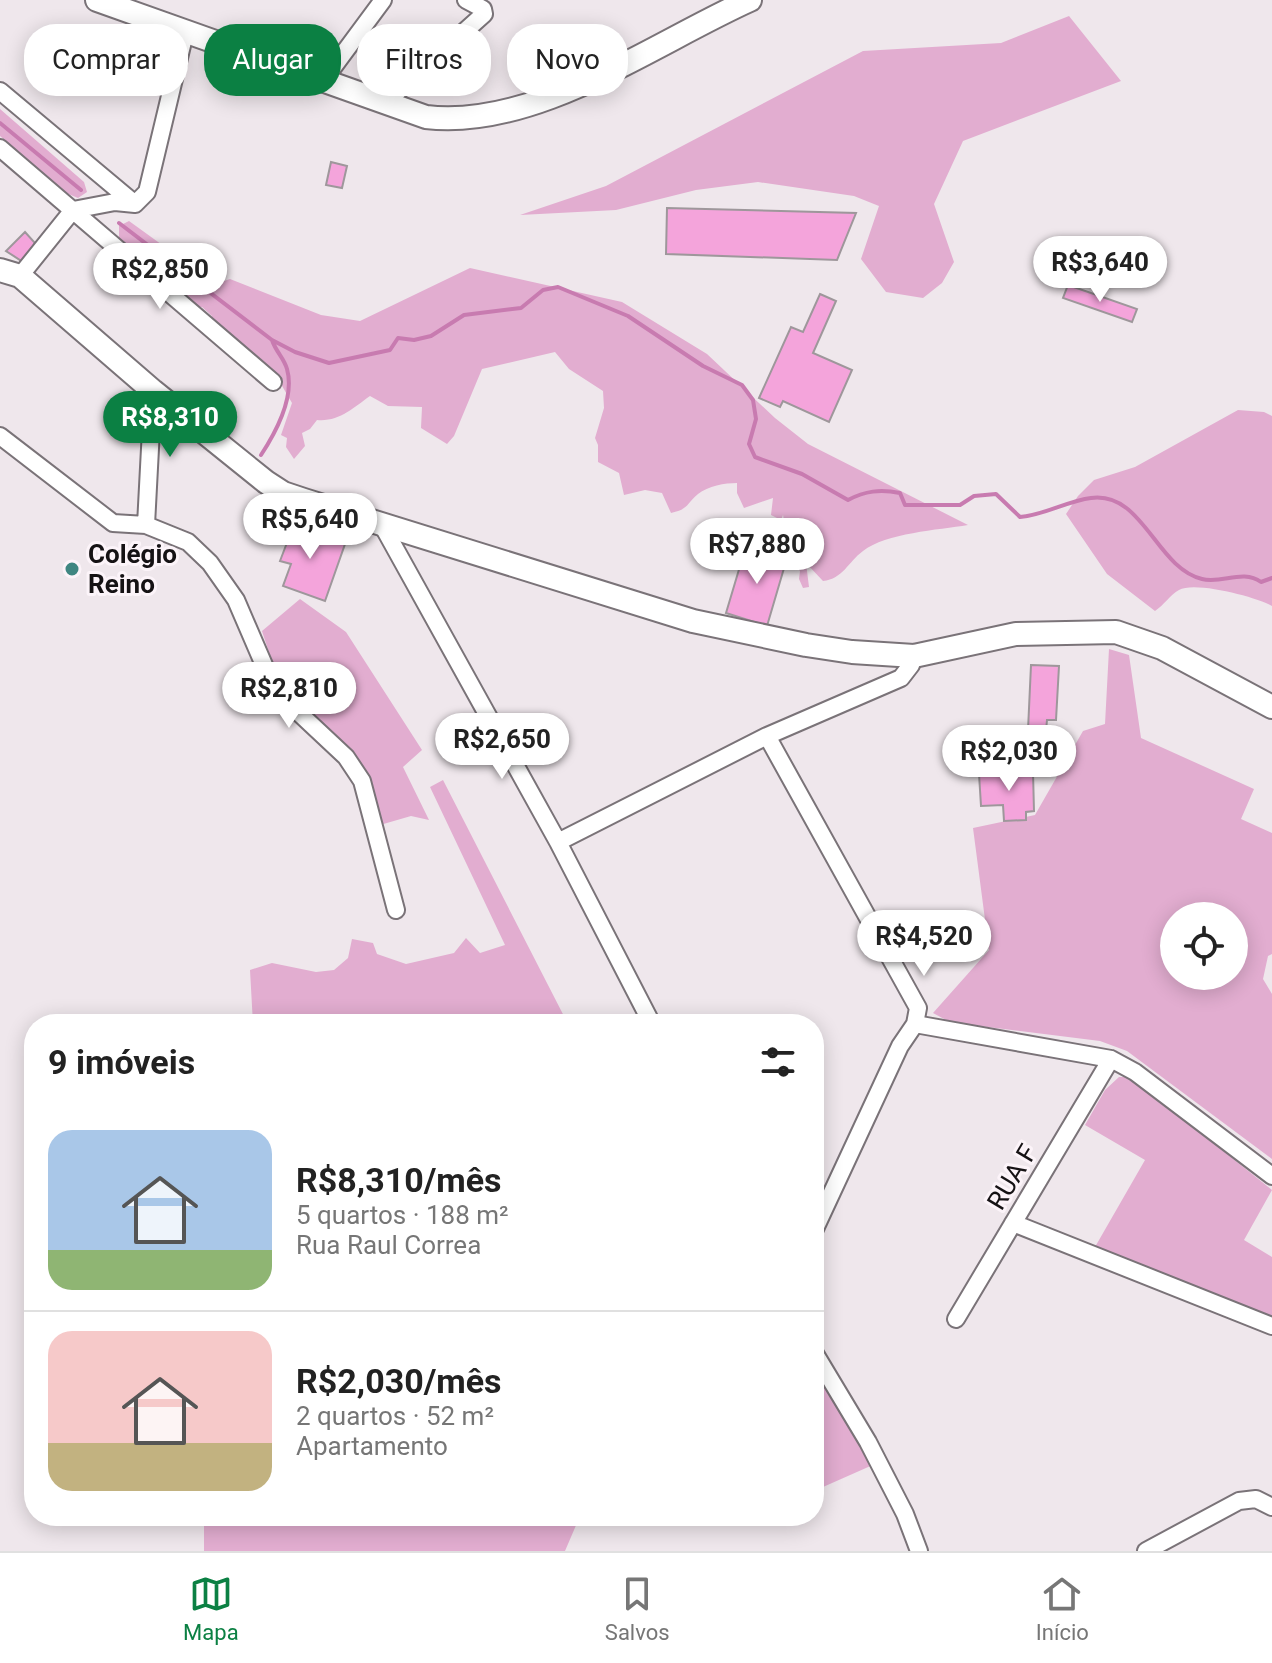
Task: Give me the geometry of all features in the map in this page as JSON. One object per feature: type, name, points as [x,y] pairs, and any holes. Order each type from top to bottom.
[{"type":"main road","points":[[97,0],[161,24]]},
{"type":"main road","points":[[341,87],[426,117],[446,119],[505,110],[546,99],[676,39],[750,0]]},
{"type":"main road","points":[[10,273],[283,493],[693,621],[821,647],[914,656],[1016,634],[1116,632],[1162,648],[1272,707]]},
{"type":"street","points":[[341,57],[383,0]]},
{"type":"street","points":[[386,102],[484,14],[483,9],[466,0]]},
{"type":"street","points":[[0,91],[135,204]]},
{"type":"street","points":[[135,204],[147,192],[170,96]]},
{"type":"street","points":[[0,148],[273,382]]},
{"type":"street","points":[[10,273],[73,210],[115,202],[135,204]]},
{"type":"street","points":[[146,525],[153,391]]},
{"type":"street","points":[[0,436],[113,523],[146,525],[188,542],[210,563],[236,600],[270,679],[283,698],[346,757],[362,781],[396,910]]},
{"type":"street","points":[[381,523],[558,842],[647,1014]]},
{"type":"street","points":[[558,842],[767,736],[901,678],[914,656]]},
{"type":"street","points":[[767,736],[918,1008],[915,1024],[900,1046],[824,1209]]},
{"type":"street","points":[[915,1024],[1111,1059],[1135,1072],[1272,1176]]},
{"type":"street","name":"RUA F","points":[[956,1319],[1111,1059]]},
{"type":"street","points":[[1013,1223],[1272,1326]]},
{"type":"street","points":[[824,1369],[868,1442],[905,1514],[919,1551]]},
{"type":"street","points":[[1146,1551],[1239,1501],[1256,1499],[1272,1507]]},
{"type":"shaded area","points":[[1069,16],[1121,81],[963,141],[934,204],[954,262],[942,283],[923,298],[886,292],[861,259],[879,206],[854,196],[758,182],[696,190],[616,210],[520,215],[606,186],[863,51],[1001,43]]},
{"type":"shaded area","points":[[0,109],[84,182],[87,192],[78,198],[66,193],[0,136]]},
{"type":"shaded area","points":[[129,221],[165,247],[181,248],[202,280],[218,283],[230,279],[321,315],[360,321],[470,268],[622,302],[707,354],[775,418],[808,444],[968,525],[885,540],[863,551],[830,580],[823,581],[806,563],[809,587],[803,588],[800,571],[793,562],[783,515],[781,520],[771,515],[773,498],[744,508],[737,493],[737,483],[727,484],[702,491],[684,508],[671,513],[662,493],[645,490],[624,495],[619,473],[598,462],[595,438],[604,408],[603,391],[569,369],[555,352],[482,369],[454,436],[447,444],[421,428],[422,407],[388,406],[370,396],[339,416],[317,420],[302,433],[305,446],[294,459],[286,447],[287,438],[281,435],[292,403],[278,379],[212,323],[212,316],[202,307],[197,308],[169,286],[162,274],[155,273],[133,247],[119,240],[119,226]]},
{"type":"shaded area","points":[[1238,410],[1264,412],[1272,416],[1272,606],[1226,591],[1198,587],[1179,590],[1155,611],[1107,574],[1066,514],[1094,480],[1135,467]]},
{"type":"shaded area","points":[[300,599],[346,632],[422,750],[403,767],[429,820],[411,816],[380,825],[367,780],[277,677],[262,631]]},
{"type":"shaded area","points":[[1109,649],[1129,655],[1141,738],[1254,789],[1241,819],[1272,833],[1272,954],[1268,956],[1263,979],[1272,994],[1272,1159],[1127,1051],[1100,1041],[963,1024],[933,1013],[989,950],[973,828],[1035,815],[1083,731],[1105,724]]},
{"type":"shaded area","points":[[443,780],[563,1014],[252,1014],[250,970],[272,963],[316,972],[334,970],[348,958],[352,939],[373,943],[377,954],[406,964],[454,953],[466,938],[480,953],[505,945],[430,787]]},
{"type":"shaded area","points":[[1119,1077],[1131,1077],[1272,1190],[1244,1240],[1272,1257],[1272,1321],[1109,1256],[1095,1247],[1145,1160],[1085,1125],[1105,1090]]},
{"type":"shaded area","points":[[824,1384],[875,1464],[824,1487]]},
{"type":"shaded area","points":[[204,1526],[576,1526],[565,1551],[204,1551]]},
{"type":"building","points":[[331,162],[347,166],[342,188],[326,185]]},
{"type":"building","points":[[667,208],[856,213],[837,260],[666,254]]},
{"type":"building","points":[[25,232],[35,243],[23,262],[6,251]]},
{"type":"building","points":[[1068,285],[1137,309],[1132,322],[1063,298]]},
{"type":"building","points":[[820,294],[836,301],[813,353],[852,370],[829,422],[783,401],[780,407],[759,398],[791,327],[803,332]]},
{"type":"building","points":[[284,522],[345,544],[325,601],[283,586],[291,564],[280,561],[288,540],[278,537]]},
{"type":"building","points":[[746,546],[787,558],[767,626],[726,613]]},
{"type":"building","points":[[1031,665],[1059,666],[1056,720],[1047,720],[1046,731],[1028,730]]},
{"type":"building","points":[[1033,772],[1034,811],[1026,812],[1026,820],[1004,821],[1003,805],[981,806],[979,774]]},
{"type":"waterway","points":[[0,123],[81,190]]},
{"type":"waterway","points":[[119,223],[272,340],[287,369],[288,391],[278,425],[261,455]]},
{"type":"waterway","points":[[272,340],[295,352],[329,363],[390,350],[398,338],[414,340],[431,336],[464,315],[521,308],[543,290],[558,287],[628,316],[703,366],[742,385],[753,400],[756,419],[749,444],[755,457],[802,474],[848,500],[867,493],[886,491],[900,493],[905,505],[960,505],[974,496],[996,494],[1020,517],[1091,498],[1109,499],[1124,506],[1137,518],[1186,572],[1210,580],[1247,577],[1261,582],[1272,578]]},
{"type":"place","name":"Colégio Reino","points":[[72,569]]}]
